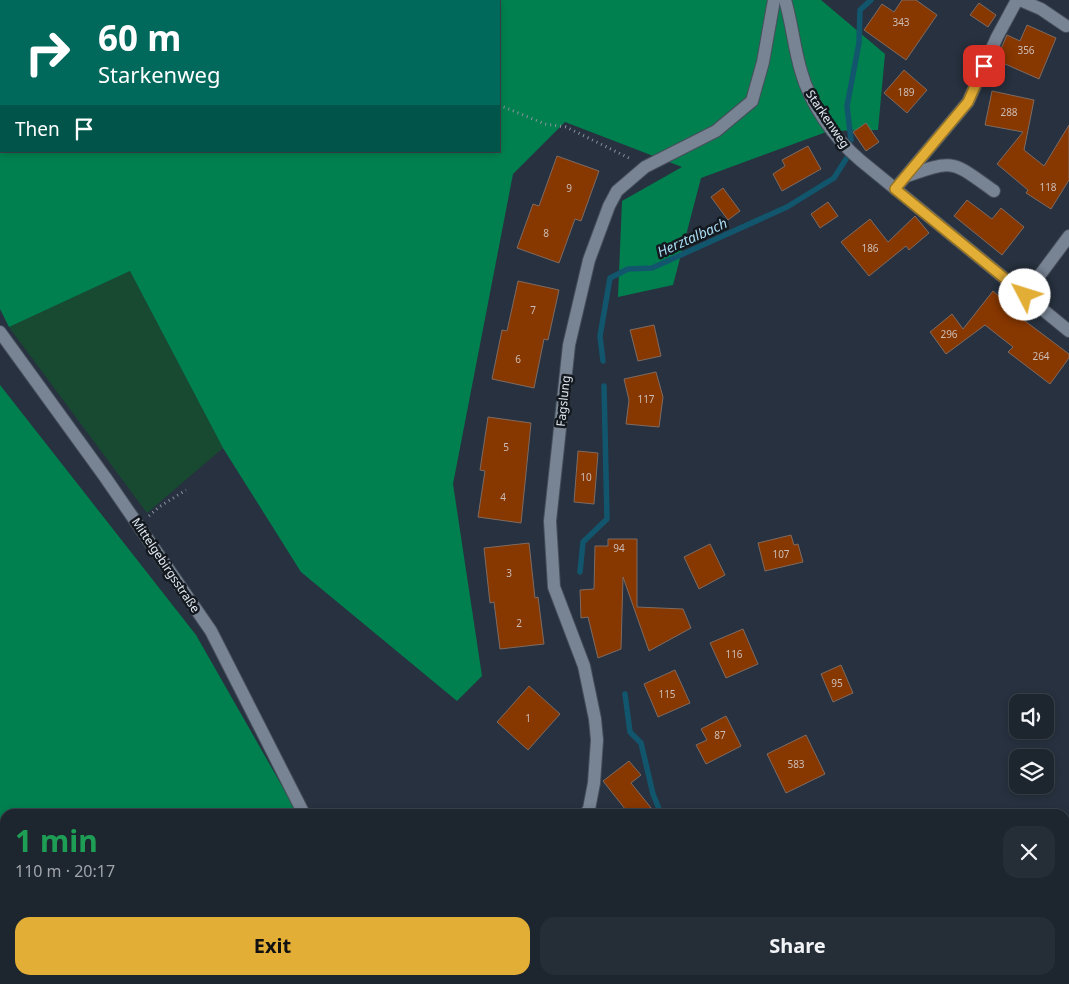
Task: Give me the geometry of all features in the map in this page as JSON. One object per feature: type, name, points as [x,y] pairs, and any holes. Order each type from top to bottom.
[{"type":"street","name":"Fagslung","points":[[587,809],[592,797],[594,783],[597,740],[595,719],[584,666],[554,587],[550,521],[569,345],[589,260],[609,206],[617,191],[645,166],[716,132],[752,101],[763,62],[774,0]]},
{"type":"street","name":"Starkenweg","points":[[785,0],[800,70],[813,100],[846,147],[1069,331]]},
{"type":"street","points":[[895,189],[968,102],[997,36],[1019,0],[1042,9],[1066,26]]},
{"type":"street","points":[[905,177],[939,164],[951,164],[964,170],[994,191]]},
{"type":"street","points":[[1025,295],[1069,236]]},
{"type":"street","name":"Mittelgebirgsstraße","points":[[0,332],[142,530],[211,631],[301,809]]},
{"type":"path","points":[[500,105],[545,124],[566,127],[645,166]]},
{"type":"path","points":[[142,530],[149,517],[159,506],[186,490]]},
{"type":"green space","points":[[500,0],[821,0],[885,54],[878,130],[829,131],[701,178],[673,285],[618,297],[622,201],[682,167],[565,122],[513,174],[453,484],[482,676],[457,701],[301,572],[223,448],[130,271],[9,327],[0,309],[0,152],[500,152]]},
{"type":"green space","points":[[130,271],[223,448],[147,513],[9,327]]},
{"type":"green space","points":[[0,385],[196,635],[295,809],[0,809]]},
{"type":"building","points":[[902,0],[916,0],[937,15],[906,60],[864,30],[882,4],[894,12]]},
{"type":"building","points":[[979,3],[996,15],[988,27],[970,15]]},
{"type":"building","points":[[1027,25],[1056,38],[1039,79],[996,60],[1007,35],[1020,41]]},
{"type":"building","points":[[904,70],[927,90],[907,113],[884,93]]},
{"type":"building","points":[[992,91],[1034,100],[1024,150],[1044,166],[1069,125],[1069,180],[1051,209],[1026,193],[1028,190],[997,164],[1023,132],[985,125]]},
{"type":"building","points":[[866,123],[879,142],[866,151],[853,132]]},
{"type":"building","points":[[808,146],[821,169],[782,191],[773,174],[785,166],[782,160]]},
{"type":"building","points":[[557,156],[599,171],[581,221],[575,219],[559,263],[517,248],[533,204],[539,206]]},
{"type":"building","points":[[723,188],[740,211],[728,220],[711,197]]},
{"type":"building","points":[[967,200],[992,219],[1001,208],[1024,227],[1002,255],[954,216]]},
{"type":"building","points":[[828,202],[838,216],[820,228],[811,214]]},
{"type":"building","points":[[915,216],[929,233],[909,250],[906,246],[869,276],[841,242],[870,219],[888,242]]},
{"type":"building","points":[[518,281],[559,290],[548,340],[544,339],[534,388],[492,379],[502,330],[507,331]]},
{"type":"building","points":[[993,291],[1019,313],[1017,315],[1069,354],[1069,358],[1050,384],[1008,352],[1013,347],[985,325],[946,354],[930,332],[952,314],[963,329]]},
{"type":"building","points":[[654,325],[661,356],[638,361],[630,330]]},
{"type":"building","points":[[656,372],[663,397],[659,427],[626,424],[629,400],[624,379]]},
{"type":"building","points":[[488,417],[531,423],[521,523],[478,517],[485,471],[480,470]]},
{"type":"building","points":[[578,451],[598,453],[594,504],[574,502]]},
{"type":"building","points":[[791,535],[794,545],[798,544],[803,562],[765,571],[758,543]]},
{"type":"building","points":[[608,539],[637,539],[637,607],[683,609],[691,628],[649,651],[623,577],[621,649],[598,658],[588,617],[581,618],[580,590],[594,589],[595,546],[608,546]]},
{"type":"building","points":[[529,543],[535,598],[538,597],[544,644],[500,649],[494,602],[490,603],[484,548]]},
{"type":"building","points":[[710,544],[725,575],[699,589],[684,557]]},
{"type":"building","points":[[743,629],[758,664],[726,678],[710,643]]},
{"type":"building","points":[[841,665],[853,693],[833,702],[821,674]]},
{"type":"building","points":[[675,670],[690,703],[658,717],[644,684]]},
{"type":"building","points":[[529,686],[560,714],[528,750],[497,722]]},
{"type":"building","points":[[726,716],[741,746],[706,764],[696,745],[707,740],[701,729]]},
{"type":"building","points":[[806,735],[825,774],[786,793],[767,754]]},
{"type":"building","points":[[629,761],[641,775],[631,783],[652,809],[625,809],[603,781]]},
{"type":"waterway","name":"Herztalbach","points":[[851,140],[847,106],[859,43],[860,10],[871,0]]},
{"type":"waterway","name":"Herztalbach","points":[[603,361],[600,336],[610,278],[628,269],[652,268],[787,207],[834,178],[846,159]]},
{"type":"waterway","name":"Herztalbach","points":[[580,572],[583,542],[607,519],[604,386]]},
{"type":"waterway","name":"Herztalbach","points":[[625,694],[630,732],[641,743],[653,794],[659,809]]},
{"type":"route","points":[[984,66],[968,102],[895,189],[1025,295]]}]
